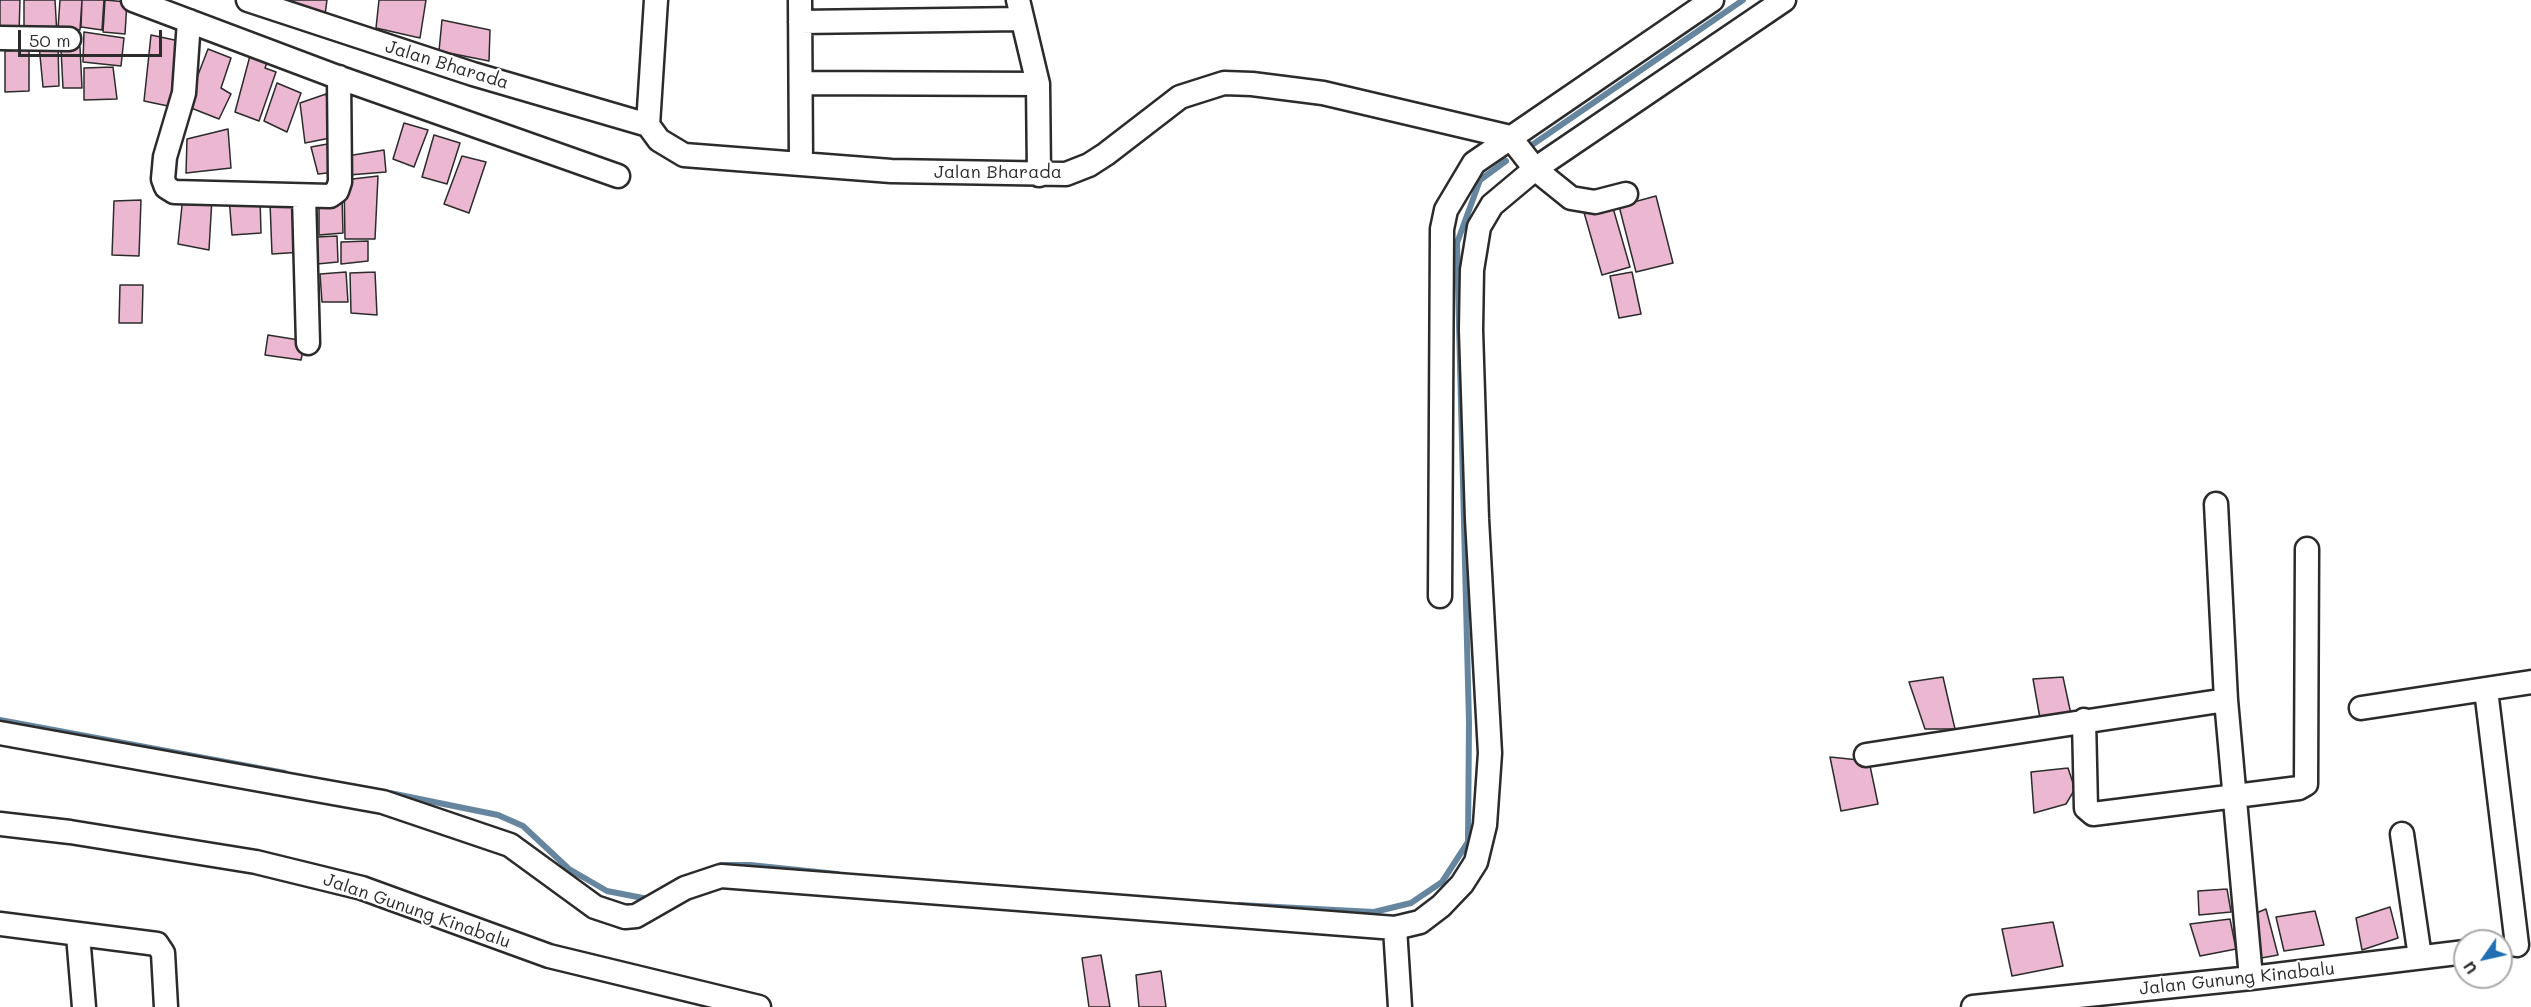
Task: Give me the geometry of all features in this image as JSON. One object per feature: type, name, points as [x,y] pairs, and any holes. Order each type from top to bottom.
[{"type":"street","points":[[133,0],[339,77],[618,176]]},
{"type":"street","name":"Jalan Bharada","points":[[248,0],[473,75],[648,125],[658,140],[684,155],[801,162],[891,171],[1066,174],[1089,165],[1180,97],[1224,84],[1323,93],[1522,153]]},
{"type":"street","points":[[648,125],[656,0]]},
{"type":"street","points":[[800,0],[801,162]]},
{"type":"street","points":[[0,733],[382,802],[510,844],[594,907],[625,917],[636,916],[685,888],[721,876],[1395,928],[1425,919],[1454,895],[1476,862],[1485,825],[1490,753],[1477,519],[1472,270],[1479,226],[1485,214],[1510,187],[1522,153],[1712,0]]},
{"type":"street","points":[[1440,596],[1442,229],[1446,210],[1474,164],[1522,153],[1784,0]]},
{"type":"street","points":[[800,22],[1019,9],[1038,84],[1039,175]]},
{"type":"street","points":[[189,21],[184,93],[165,157],[166,187],[174,192],[330,196],[337,191],[340,182],[339,77]]},
{"type":"street","points":[[0,38],[69,39]]},
{"type":"street","points":[[802,83],[1038,84]]},
{"type":"street","points":[[1522,153],[1571,198],[1583,202],[1595,202],[1626,194]]},
{"type":"street","points":[[304,196],[308,343]]},
{"type":"street","points":[[2216,504],[2226,700],[2251,978]]},
{"type":"street","points":[[2084,720],[2086,808],[2089,813],[2098,814],[2236,794],[2299,788],[2307,782],[2307,549]]},
{"type":"street","points":[[2361,708],[2531,682]]},
{"type":"street","points":[[2486,690],[2516,945]]},
{"type":"street","points":[[1866,755],[2226,700]]},
{"type":"street","name":"Jalan Gunung Kinabalu","points":[[0,824],[70,832],[256,862],[362,888],[549,956],[759,1007]]},
{"type":"street","points":[[2402,834],[2420,957]]},
{"type":"street","points":[[0,924],[157,944],[163,953],[166,1007]]},
{"type":"street","points":[[1395,928],[1400,1007]]},
{"type":"street","points":[[78,935],[84,1007]]},
{"type":"street","name":"Jalan Gunung Kinabalu","points":[[1973,1007],[2251,978],[2453,953]]},
{"type":"building","points":[[0,0],[20,0],[19,34],[0,31]]},
{"type":"building","points":[[24,0],[55,0],[57,35],[24,33]]},
{"type":"building","points":[[60,0],[82,0],[80,30],[58,29]]},
{"type":"building","points":[[82,0],[104,0],[102,30],[81,27]]},
{"type":"building","points":[[105,0],[127,2],[125,34],[103,32]]},
{"type":"building","points":[[286,0],[327,0],[325,15],[285,6]]},
{"type":"building","points":[[379,0],[426,0],[420,38],[376,28]]},
{"type":"building","points":[[442,20],[490,30],[489,61],[439,51]]},
{"type":"building","points":[[84,32],[124,38],[121,66],[83,62]]},
{"type":"building","points":[[151,35],[184,42],[168,106],[144,101]]},
{"type":"building","points":[[39,45],[58,45],[59,86],[43,87]]},
{"type":"building","points":[[80,47],[82,88],[63,88],[61,49]]},
{"type":"building","points":[[208,49],[231,58],[221,88],[231,94],[219,119],[186,106]]},
{"type":"building","points":[[29,50],[29,91],[5,92],[5,51]]},
{"type":"building","points":[[251,52],[268,60],[265,68],[276,72],[259,121],[235,112]]},
{"type":"building","points":[[113,67],[117,99],[84,100],[84,68]]},
{"type":"building","points":[[277,83],[301,93],[287,132],[264,121]]},
{"type":"building","points":[[326,94],[335,137],[305,143],[300,103]]},
{"type":"building","points":[[404,123],[428,130],[414,167],[393,159]]},
{"type":"building","points":[[228,129],[231,168],[186,173],[187,139]]},
{"type":"building","points":[[434,135],[460,143],[447,184],[422,177]]},
{"type":"building","points":[[333,143],[336,172],[318,174],[311,147]]},
{"type":"building","points":[[384,150],[386,172],[349,175],[347,156]]},
{"type":"building","points":[[462,156],[486,162],[469,213],[444,204]]},
{"type":"building","points":[[378,176],[375,239],[345,239],[344,180]]},
{"type":"building","points":[[183,196],[212,198],[209,250],[178,244]]},
{"type":"building","points":[[1656,196],[1673,263],[1636,272],[1619,206]]},
{"type":"building","points":[[229,197],[260,197],[261,233],[232,235]]},
{"type":"building","points":[[342,197],[343,233],[319,235],[319,200]]},
{"type":"building","points":[[141,200],[139,256],[112,255],[114,201]]},
{"type":"building","points":[[1611,201],[1630,267],[1602,275],[1583,209]]},
{"type":"building","points":[[270,203],[300,203],[303,252],[272,254]]},
{"type":"building","points":[[337,236],[338,262],[317,264],[316,237]]},
{"type":"building","points":[[368,241],[368,261],[341,264],[341,242]]},
{"type":"building","points":[[346,272],[348,302],[322,302],[320,274]]},
{"type":"building","points":[[375,272],[377,315],[351,313],[350,273]]},
{"type":"building","points":[[1632,272],[1641,314],[1619,318],[1610,276]]},
{"type":"building","points":[[120,285],[143,285],[142,323],[119,323]]},
{"type":"building","points":[[268,335],[305,341],[301,360],[265,355]]},
{"type":"building","points":[[1943,677],[1955,729],[1925,729],[1909,682]]},
{"type":"building","points":[[2063,677],[2072,719],[2041,724],[2033,679]]},
{"type":"building","points":[[1830,757],[1869,761],[1878,804],[1841,811]]},
{"type":"building","points":[[2068,768],[2075,789],[2066,804],[2034,813],[2031,772]]},
{"type":"building","points":[[2227,889],[2231,912],[2199,915],[2198,891]]},
{"type":"building","points":[[2390,907],[2398,938],[2362,950],[2356,918]]},
{"type":"building","points":[[2266,909],[2278,955],[2256,959],[2249,916]]},
{"type":"building","points":[[2315,911],[2324,945],[2284,951],[2276,917]]},
{"type":"building","points":[[2230,919],[2236,949],[2200,956],[2190,924]]},
{"type":"building","points":[[2053,922],[2063,966],[2012,976],[2002,929]]},
{"type":"building","points":[[1101,955],[1110,1007],[1089,1007],[1082,958]]},
{"type":"building","points":[[1161,971],[1166,1007],[1139,1007],[1136,975]]},
{"type":"waterway","points":[[1529,147],[1743,0]]},
{"type":"waterway","points":[[1239,905],[1374,912],[1411,903],[1442,882],[1468,842],[1469,723],[1457,243],[1480,180],[1506,161]]},
{"type":"waterway","points":[[0,720],[285,773]]},
{"type":"waterway","points":[[390,793],[498,815],[523,826],[569,869],[607,891],[648,899]]},
{"type":"waterway","points":[[717,868],[721,865],[750,865],[837,874]]}]
